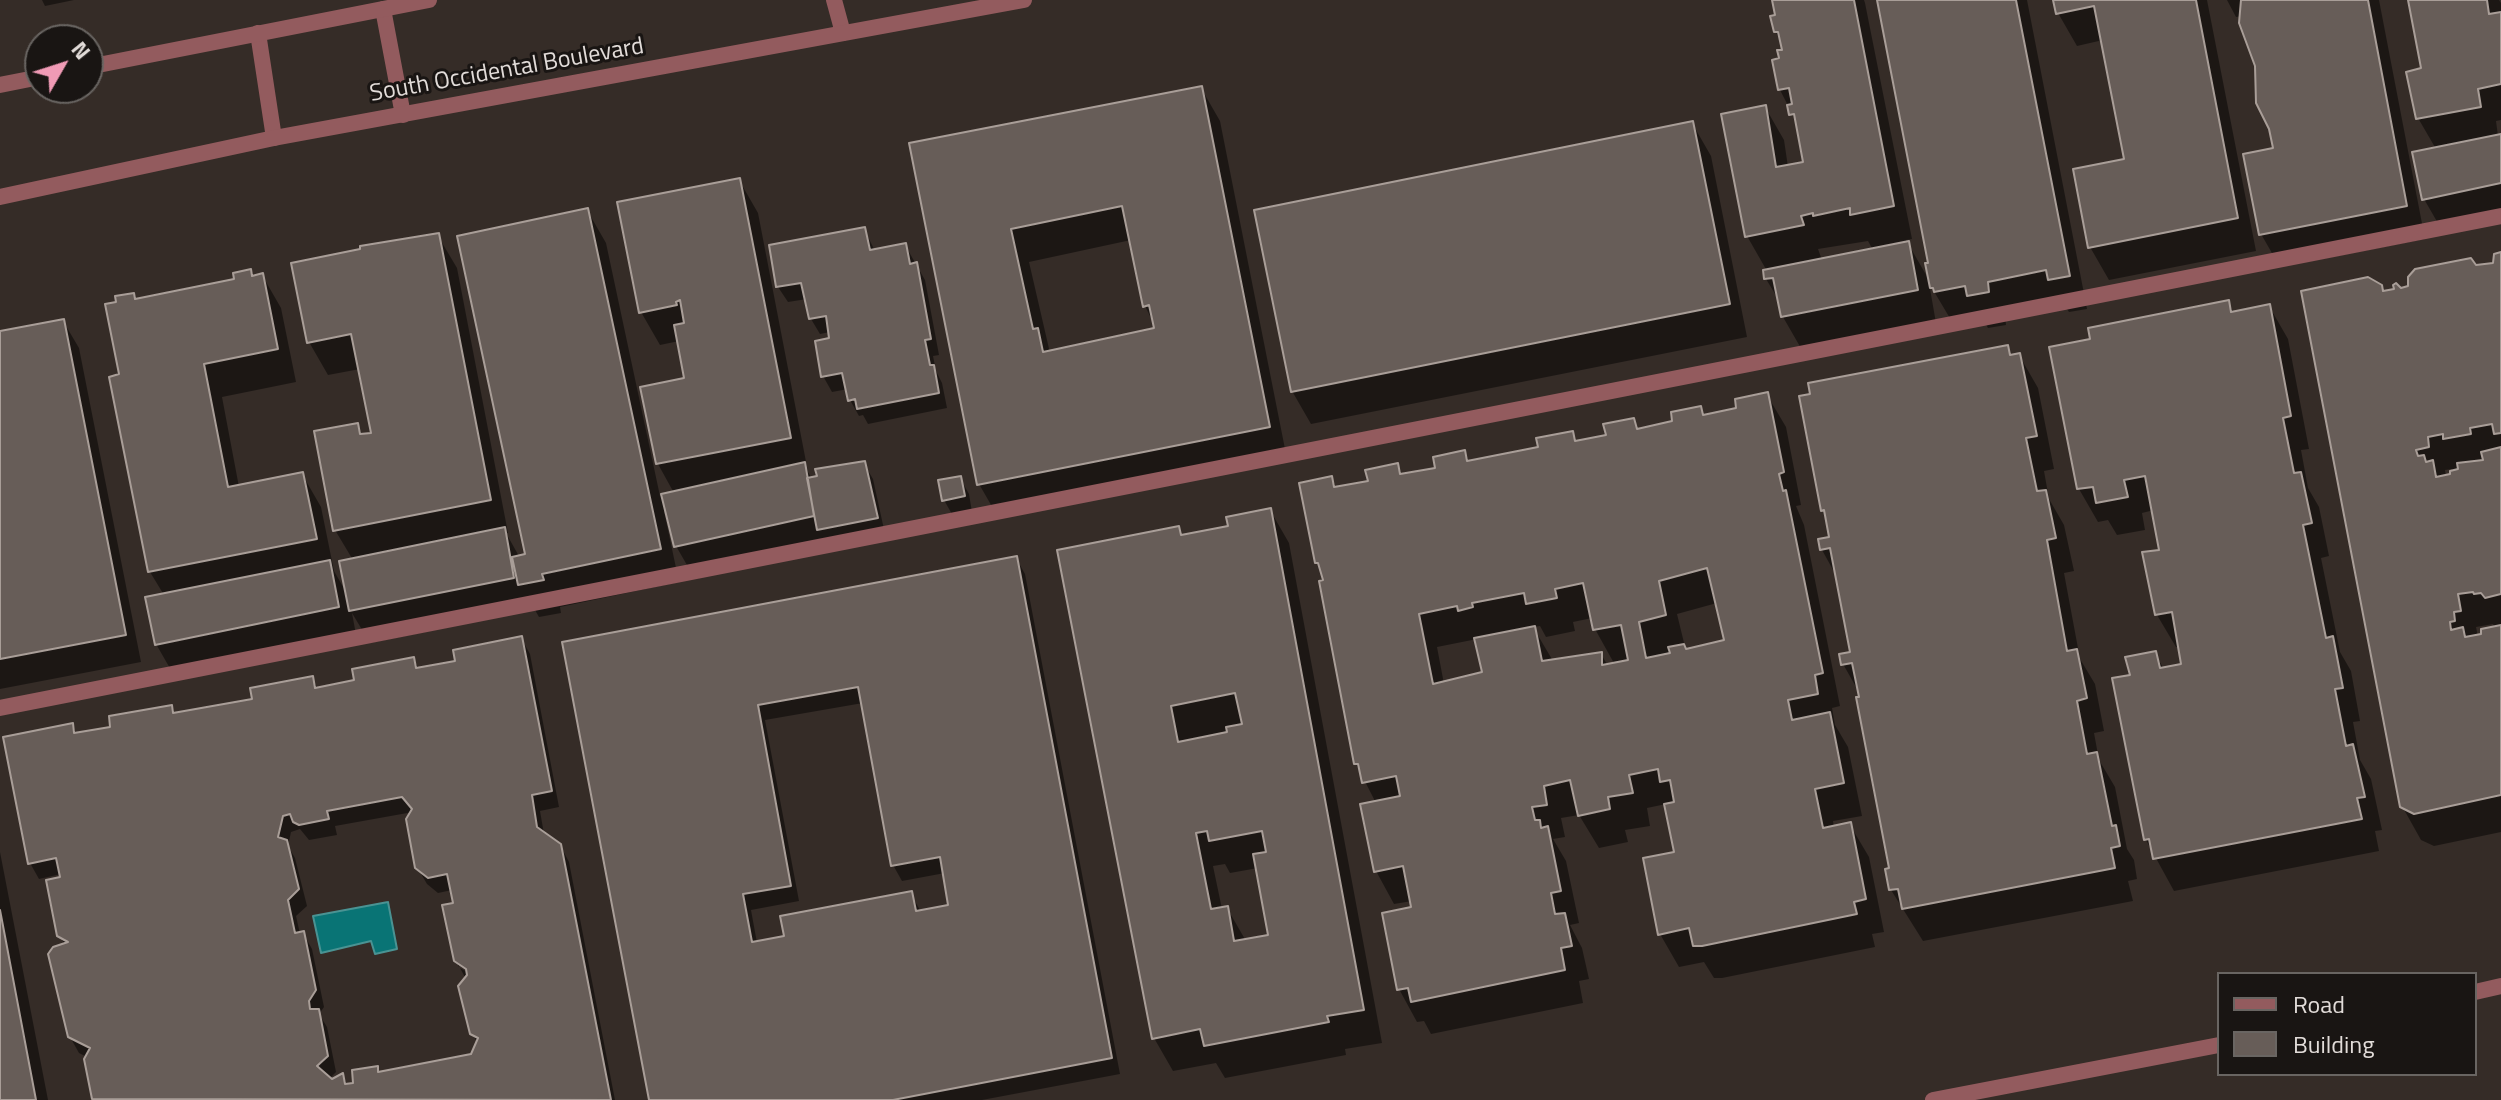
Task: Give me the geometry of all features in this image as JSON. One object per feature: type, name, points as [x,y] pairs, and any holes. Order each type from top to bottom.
[{"type":"street","points":[[104,64],[429,0]]},
{"type":"street","points":[[834,0],[843,33]]},
{"type":"street","name":"South Occidental Boulevard","points":[[0,197],[274,138],[843,33],[964,5],[1024,0]]},
{"type":"street","points":[[383,9],[403,115]]},
{"type":"street","points":[[258,33],[274,138]]},
{"type":"street","points":[[0,85],[24,80]]},
{"type":"street","points":[[0,708],[2501,216]]},
{"type":"street","points":[[2477,992],[2501,986]]},
{"type":"street","points":[[1933,1100],[2217,1045]]},
{"type":"water","points":[[388,902],[397,949],[375,954],[371,941],[321,953],[313,916]]},
{"type":"building","points":[[1772,0],[1854,0],[1894,206],[1850,215],[1850,208],[1813,216],[1813,213],[1801,216],[1804,225],[1745,237],[1721,114],[1766,105],[1776,167],[1803,162],[1794,114],[1789,115],[1787,105],[1792,104],[1789,88],[1778,90],[1772,60],[1779,58],[1777,50],[1782,50],[1770,16],[1775,15]]},
{"type":"building","points":[[1877,0],[2016,0],[2070,276],[2048,280],[2046,270],[1988,282],[1989,292],[1967,296],[1965,286],[1934,292],[1930,288],[1925,263],[1928,263]]},
{"type":"building","points":[[2053,0],[2196,0],[2238,218],[2088,248],[2073,169],[2124,159],[2094,6],[2056,14]]},
{"type":"building","points":[[2241,0],[2368,0],[2407,206],[2259,235],[2243,154],[2273,148],[2269,129],[2256,103],[2255,66],[2239,23]]},
{"type":"building","points":[[2408,0],[2487,0],[2489,14],[2501,12],[2501,84],[2478,89],[2481,107],[2416,119],[2406,72],[2421,68]]},
{"type":"building","points":[[1202,86],[1270,427],[977,485],[909,143]],"holes":[[[1122,206],[1143,307],[1149,305],[1154,328],[1043,352],[1038,328],[1033,329],[1011,229]]]},
{"type":"building","points":[[1693,121],[1730,304],[1291,392],[1254,210]]},
{"type":"building","points":[[2501,134],[2501,183],[2422,200],[2412,152]]},
{"type":"building","points":[[740,178],[791,438],[656,464],[640,387],[684,378],[674,325],[684,323],[680,300],[676,302],[677,305],[639,313],[617,202]]},
{"type":"building","points":[[588,208],[661,549],[542,574],[544,580],[518,585],[512,557],[525,554],[457,236]]},
{"type":"building","points":[[865,227],[870,250],[906,243],[910,264],[917,262],[931,339],[925,340],[939,393],[857,409],[855,399],[848,401],[842,373],[821,377],[815,341],[829,338],[826,316],[809,319],[801,283],[776,287],[769,245]]},
{"type":"building","points":[[439,233],[491,500],[333,531],[314,431],[358,423],[360,434],[371,433],[351,334],[307,343],[291,263],[360,249],[360,246]]},
{"type":"building","points":[[1909,241],[1918,290],[1781,317],[1773,278],[1764,279],[1763,270]]},
{"type":"building","points":[[2501,252],[2501,433],[2494,434],[2492,424],[2470,428],[2471,434],[2443,439],[2443,434],[2428,437],[2429,447],[2416,450],[2418,456],[2424,455],[2426,462],[2433,460],[2436,477],[2458,469],[2457,463],[2483,460],[2481,452],[2501,447],[2501,594],[2485,598],[2481,593],[2458,594],[2461,611],[2454,612],[2455,621],[2450,622],[2451,630],[2463,627],[2465,637],[2481,634],[2481,629],[2501,625],[2501,795],[2414,814],[2400,807],[2301,291],[2368,277],[2382,285],[2383,291],[2394,289],[2396,283],[2401,288],[2408,286],[2408,277],[2415,269],[2471,258],[2476,265],[2493,263],[2494,254]]},
{"type":"building","points":[[251,269],[252,276],[263,273],[278,349],[204,364],[228,487],[303,472],[317,539],[148,572],[109,377],[119,374],[105,304],[116,302],[115,296],[134,293],[135,299],[234,279],[233,273]]},
{"type":"building","points":[[2229,300],[2231,312],[2270,304],[2291,416],[2283,418],[2294,473],[2301,472],[2312,523],[2303,525],[2326,638],[2333,636],[2343,688],[2335,689],[2346,746],[2353,744],[2365,797],[2357,798],[2362,819],[2153,859],[2149,839],[2144,840],[2112,678],[2130,675],[2125,657],[2156,651],[2160,668],[2181,664],[2172,612],[2155,615],[2142,552],[2159,550],[2145,476],[2124,480],[2128,497],[2096,503],[2093,487],[2077,489],[2049,347],[2090,339],[2088,328]]},
{"type":"building","points":[[64,319],[126,635],[0,659],[0,331]]},
{"type":"building","points":[[2008,345],[2010,355],[2020,353],[2037,436],[2026,438],[2037,491],[2046,490],[2056,538],[2047,540],[2067,651],[2077,649],[2087,698],[2077,701],[2087,754],[2097,752],[2112,826],[2116,825],[2120,846],[2111,848],[2115,868],[1902,909],[1898,889],[1889,890],[1885,869],[1889,868],[1852,663],[1841,665],[1839,654],[1850,652],[1830,548],[1820,550],[1818,539],[1829,537],[1824,510],[1821,511],[1799,396],[1810,394],[1808,383]]},
{"type":"building","points":[[1768,392],[1784,472],[1779,474],[1783,491],[1786,490],[1823,673],[1815,675],[1818,694],[1788,700],[1792,720],[1830,712],[1844,783],[1815,789],[1823,828],[1851,822],[1866,899],[1854,902],[1857,914],[1702,946],[1693,946],[1689,928],[1658,935],[1643,858],[1674,852],[1664,804],[1674,802],[1670,780],[1660,782],[1658,769],[1629,775],[1633,793],[1608,797],[1610,809],[1578,816],[1570,780],[1544,786],[1547,805],[1532,807],[1541,828],[1548,826],[1561,891],[1551,893],[1555,914],[1565,913],[1572,946],[1561,948],[1565,970],[1411,1002],[1408,988],[1397,990],[1382,913],[1411,907],[1403,866],[1374,872],[1360,804],[1400,796],[1396,776],[1362,783],[1358,764],[1354,764],[1319,581],[1323,580],[1318,563],[1315,563],[1299,483],[1332,476],[1334,487],[1368,481],[1365,470],[1398,463],[1400,474],[1435,468],[1433,457],[1465,450],[1467,461],[1538,447],[1536,438],[1573,431],[1575,441],[1606,435],[1603,424],[1634,418],[1637,429],[1672,421],[1671,412],[1701,406],[1703,415],[1736,408],[1735,399]],"holes":[[[1707,568],[1724,640],[1686,649],[1684,644],[1668,647],[1670,653],[1646,658],[1639,622],[1666,615],[1659,581]],[[1583,583],[1593,630],[1621,625],[1628,660],[1602,665],[1602,652],[1542,661],[1535,626],[1474,638],[1482,672],[1433,684],[1419,614],[1457,606],[1458,611],[1473,607],[1472,603],[1524,593],[1526,604],[1557,598],[1555,589]]]},
{"type":"building","points":[[865,461],[878,518],[817,530],[807,478],[817,476],[815,469]]},
{"type":"building","points":[[805,462],[814,516],[674,547],[661,494]]},
{"type":"building","points":[[961,476],[965,496],[942,501],[938,480]]},
{"type":"building","points":[[1271,508],[1364,1010],[1327,1016],[1329,1022],[1204,1046],[1200,1029],[1152,1039],[1057,550],[1179,526],[1181,535],[1228,526],[1226,517]],"holes":[[[1235,693],[1242,724],[1226,727],[1227,732],[1178,742],[1171,706]],[[1207,831],[1209,841],[1262,831],[1266,852],[1253,854],[1268,935],[1234,941],[1228,906],[1211,909],[1196,833]]]},
{"type":"building","points":[[505,527],[514,578],[349,611],[339,561]]},
{"type":"building","points":[[1017,556],[1112,1058],[893,1100],[649,1100],[562,642]],"holes":[[[858,687],[891,866],[940,857],[948,905],[916,911],[912,891],[780,916],[784,936],[752,942],[743,894],[791,886],[758,705]]]},
{"type":"building","points":[[330,560],[339,607],[155,645],[145,597]]},
{"type":"building","points":[[522,636],[552,791],[532,795],[537,827],[561,844],[611,1100],[92,1099],[84,1059],[90,1048],[68,1037],[48,954],[53,947],[68,942],[57,936],[46,880],[60,877],[56,858],[28,864],[3,737],[73,723],[74,733],[110,727],[109,716],[172,705],[173,713],[252,699],[250,688],[313,676],[315,688],[354,680],[352,669],[414,657],[416,668],[455,661],[453,650]],"holes":[[[402,797],[412,809],[406,819],[415,868],[428,878],[447,874],[453,903],[442,905],[454,961],[466,969],[467,975],[458,986],[470,1034],[478,1038],[471,1054],[378,1072],[378,1066],[352,1070],[353,1083],[345,1084],[343,1073],[332,1079],[317,1066],[328,1056],[319,1009],[310,1009],[309,1001],[316,990],[304,931],[295,933],[288,900],[299,889],[287,840],[278,837],[283,816],[290,814],[293,822],[299,825],[329,819],[327,811]]]},
{"type":"building","points":[[0,910],[36,1100],[0,1100]]}]
